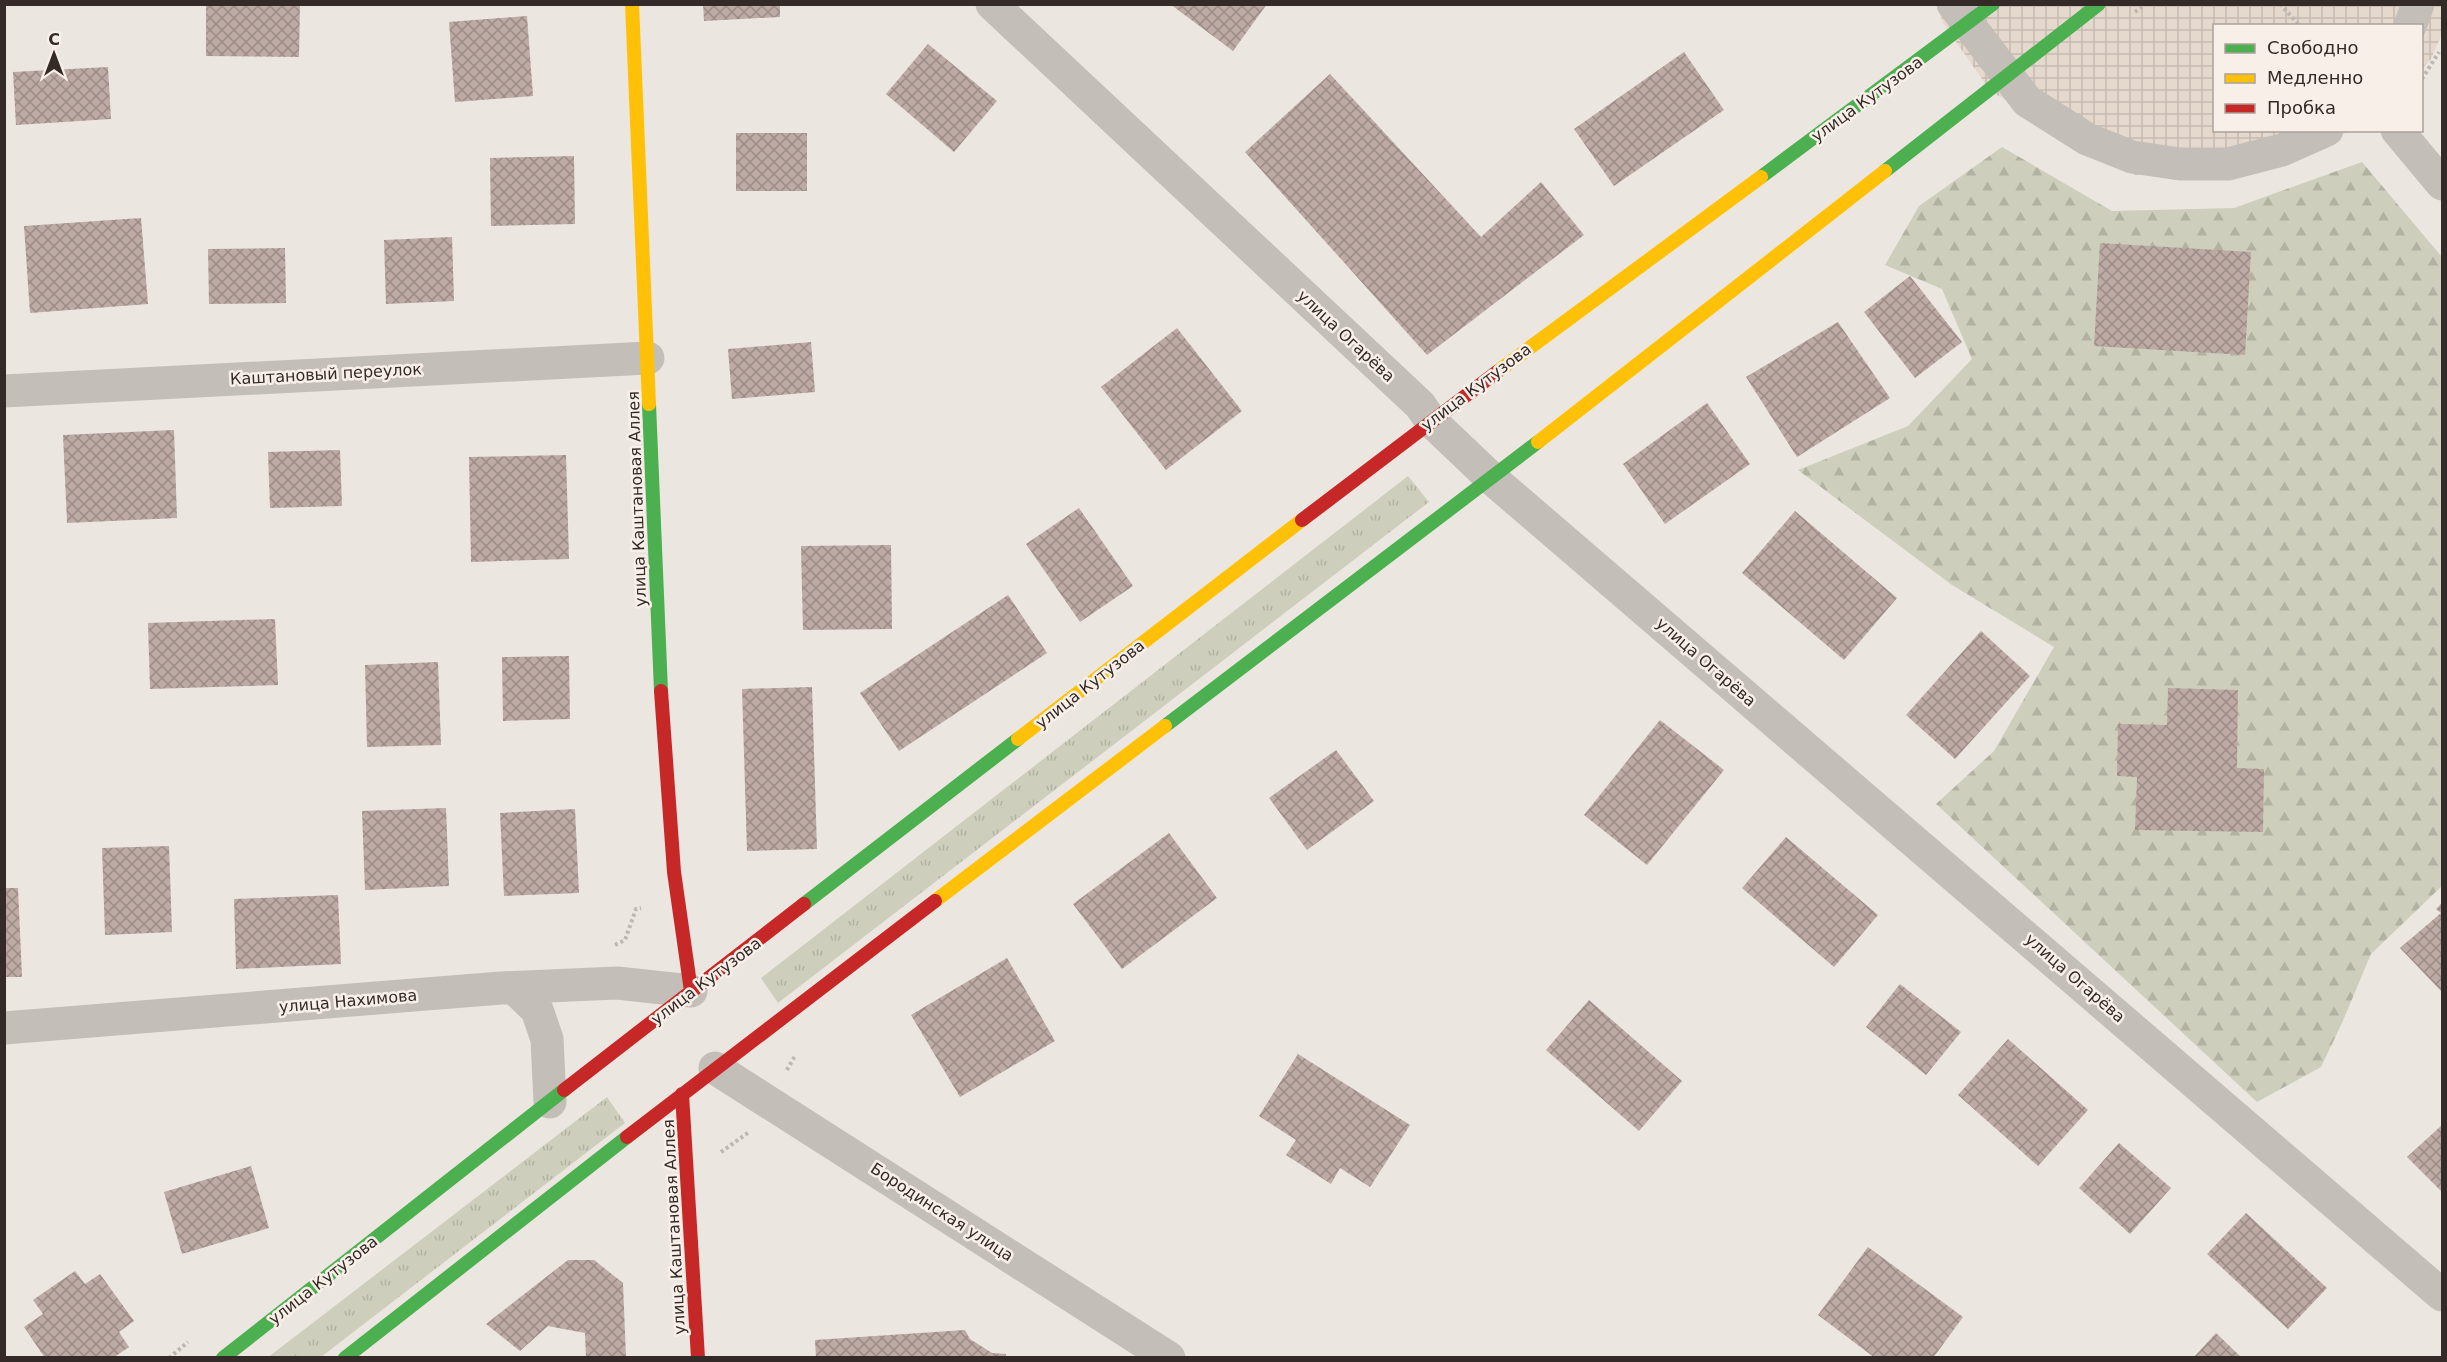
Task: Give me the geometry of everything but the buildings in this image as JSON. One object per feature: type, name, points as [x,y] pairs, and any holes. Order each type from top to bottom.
[{"type":"main road","name":"улица Каштановая Аллея","points":[[632,4],[663,729],[674,872],[692,991]]},
{"type":"main road","points":[[345,1358],[715,1068],[1491,478],[2099,4]]},
{"type":"main road","name":"улица Кутузова","points":[[223,1358],[692,991],[1431,421],[1972,11]]},
{"type":"main road","name":"улица Каштановая Аллея","points":[[682,1094],[698,1358]]},
{"type":"street","name":"улица Огарёва","points":[[992,4],[1420,405],[1431,421],[1491,478],[2442,1295]]},
{"type":"street","points":[[2411,24],[2418,4]]},
{"type":"street","name":"улица Кутузова","points":[[1972,11],[2008,77],[2036,108],[2087,139],[2132,157],[2180,164],[2228,164],[2282,150],[2322,132]]},
{"type":"street","points":[[2399,132],[2442,184]]},
{"type":"street","name":"Каштановый переулок","points":[[4,391],[648,358]]},
{"type":"street","name":"улица Нахимова","points":[[4,1028],[514,988],[617,983],[692,991]]},
{"type":"street","points":[[514,988],[537,1010],[547,1039],[550,1102]]},
{"type":"street","name":"Бородинская улица","points":[[715,1068],[1169,1358]]},
{"type":"path","points":[[2280,4],[2298,24]]},
{"type":"path","points":[[2423,76],[2442,46]]},
{"type":"path","points":[[608,949],[625,940],[636,909],[678,899]]},
{"type":"path","points":[[687,1156],[723,1152],[758,1126],[795,1056],[804,1048]]},
{"type":"path","points":[[169,1358],[196,1335]]},
{"type":"green space","points":[[2002,147],[2112,211],[2234,208],[2362,162],[2442,257],[2442,886],[2371,954],[2321,1067],[2257,1102],[1936,804],[1994,751],[2054,647],[1952,585],[1798,470],[1908,426],[1972,359],[1942,289],[1885,265],[1919,206]]},
{"type":"green space","points":[[1408,476],[1429,502],[778,1003],[761,978]]},
{"type":"green space","points":[[607,1097],[625,1123],[321,1357],[267,1358]]},
{"type":"shaded area","points":[[1937,5],[2442,5],[2442,34],[2431,59],[2423,68],[2423,24],[2213,24],[2213,132],[2348,132],[2298,152],[2217,169],[2135,175],[2062,130],[1991,92],[1943,23]]},
{"type":"traffic: fast","points":[[1761,177],[1993,4]]},
{"type":"traffic: fast","points":[[1885,171],[2099,4]]},
{"type":"traffic: fast","points":[[649,404],[661,691]]},
{"type":"traffic: fast","points":[[1165,726],[1538,442]]},
{"type":"traffic: fast","points":[[804,904],[1018,739]]},
{"type":"traffic: fast","points":[[223,1358],[564,1090]]},
{"type":"traffic: fast","points":[[345,1358],[627,1137]]},
{"type":"traffic: slow","points":[[632,4],[649,404]]},
{"type":"traffic: slow","points":[[1538,442],[1885,171]]},
{"type":"traffic: slow","points":[[1497,372],[1761,177]]},
{"type":"traffic: slow","points":[[1018,739],[1302,520]]},
{"type":"traffic: slow","points":[[935,901],[1165,726]]},
{"type":"traffic: jam","points":[[1302,520],[1497,372]]},
{"type":"traffic: jam","points":[[661,691],[674,872],[691,991]]},
{"type":"traffic: jam","points":[[627,1137],[935,901]]},
{"type":"traffic: jam","points":[[564,1090],[804,904]]},
{"type":"traffic: jam","points":[[682,1094],[698,1358]]}]
